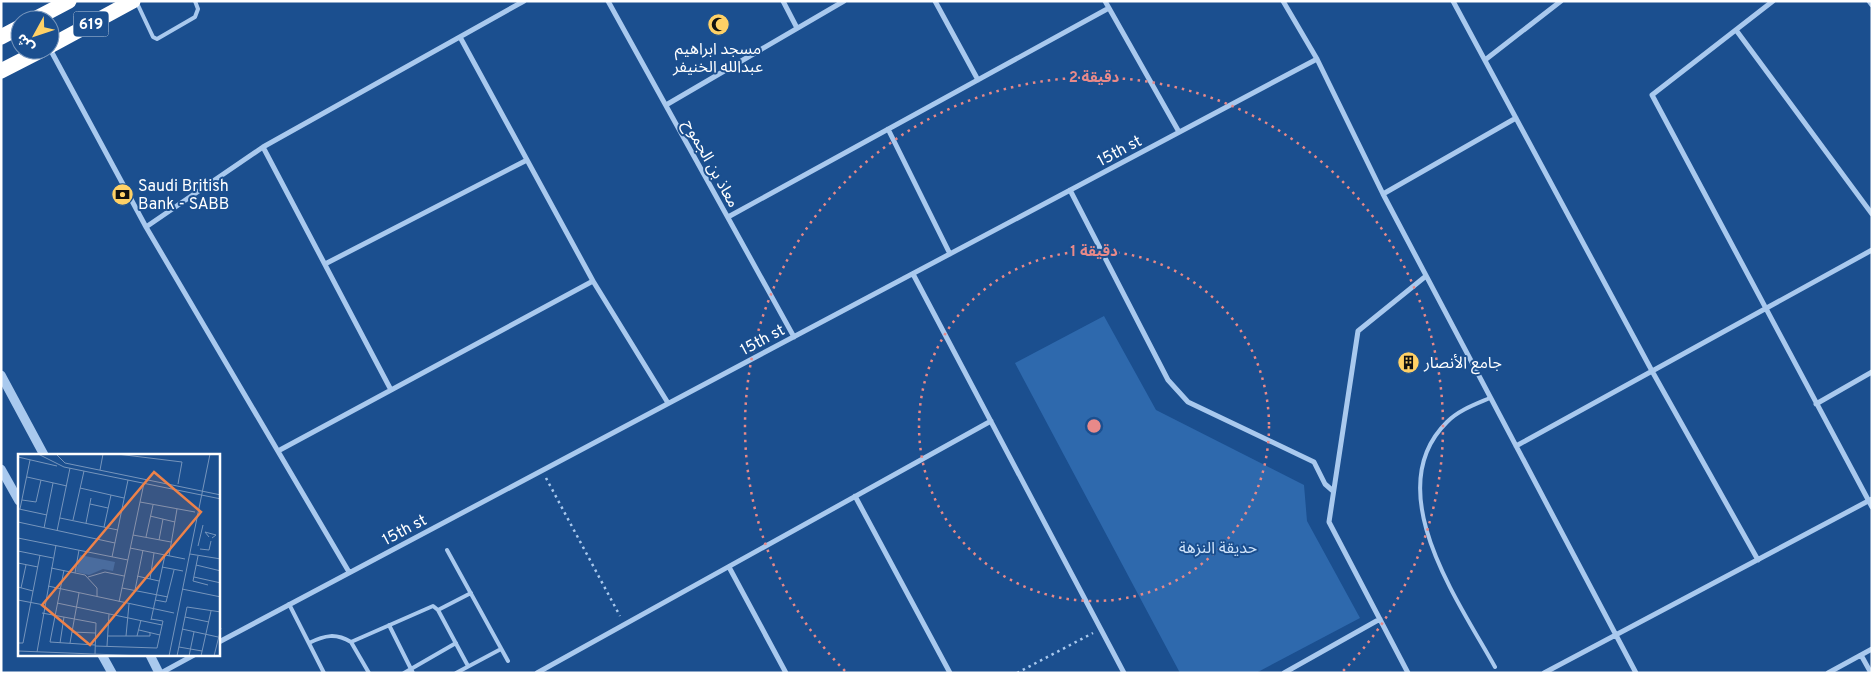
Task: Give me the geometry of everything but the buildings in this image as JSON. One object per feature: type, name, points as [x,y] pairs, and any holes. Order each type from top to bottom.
[{"type":"highway","name":"619","points":[[52,10],[69,1]]},
{"type":"highway","name":"619","points":[[60,42],[134,1]]},
{"type":"highway","points":[[1,71],[22,60]]},
{"type":"street","points":[[146,227],[263,147],[524,1]]},
{"type":"street","name":"معاذ بن الجموح","points":[[608,1],[794,337]]},
{"type":"street","points":[[783,1],[797,28]]},
{"type":"street","points":[[666,105],[836,3],[844,1]]},
{"type":"street","points":[[935,1],[978,80]]},
{"type":"street","points":[[1106,1],[1179,132]]},
{"type":"street","points":[[1283,1],[1316,59],[1383,194],[1636,673]]},
{"type":"street","points":[[1453,1],[1652,370],[1758,560]]},
{"type":"street","points":[[1484,60],[1561,1]]},
{"type":"street","points":[[1773,1],[1652,95],[1816,404],[1870,500],[1872,507]]},
{"type":"street","points":[[1869,1],[1872,5]]},
{"type":"street","points":[[728,217],[1109,8]]},
{"type":"street","points":[[1736,30],[1872,214]]},
{"type":"street","points":[[460,37],[592,281],[668,403]]},
{"type":"street","name":"15th st","points":[[220,641],[1316,59]]},
{"type":"street","points":[[57,60],[146,227],[349,572]]},
{"type":"street","points":[[1383,194],[1516,118]]},
{"type":"street","points":[[888,129],[950,254]]},
{"type":"street","points":[[263,147],[391,390]]},
{"type":"street","points":[[324,264],[526,160]]},
{"type":"street","points":[[1070,190],[1168,380],[1188,402],[1314,462],[1325,484],[1333,491]]},
{"type":"street","points":[[1516,446],[1872,250]]},
{"type":"street","points":[[913,274],[1124,673]]},
{"type":"street","points":[[1408,673],[1329,522],[1358,331],[1426,276]]},
{"type":"street","points":[[278,451],[592,281]]},
{"type":"street","points":[[1816,404],[1872,372]]},
{"type":"street","points":[[1,375],[43,454]]},
{"type":"street","points":[[537,673],[991,421]]},
{"type":"street","points":[[1,469],[18,499]]},
{"type":"street","points":[[855,496],[950,673]]},
{"type":"street","points":[[1544,673],[1870,500]]},
{"type":"street","points":[[729,567],[786,673]]},
{"type":"street","points":[[1284,673],[1380,619]]},
{"type":"street","points":[[1828,673],[1872,649]]},
{"type":"street","points":[[1861,655],[1871,673]]},
{"type":"street","points":[[103,656],[112,673]]},
{"type":"street","points":[[151,656],[160,673],[192,656]]},
{"type":"lane","points":[[134,1],[153,37],[157,39],[195,17],[198,9],[195,1]]},
{"type":"lane","points":[[1490,398],[1466,408],[1448,421],[1434,439],[1421,465],[1421,508],[1436,561],[1495,667]]},
{"type":"lane","points":[[447,550],[508,661]]},
{"type":"lane","points":[[438,610],[471,593]]},
{"type":"lane","points":[[289,604],[324,673]]},
{"type":"lane","points":[[352,642],[433,606],[438,610],[468,666]]},
{"type":"lane","points":[[389,625],[412,671]]},
{"type":"lane","points":[[309,643],[322,636],[334,635],[352,642],[369,673]]},
{"type":"lane","points":[[404,673],[412,671],[456,643]]},
{"type":"lane","points":[[456,673],[501,649]]},
{"type":"path","points":[[542,470],[624,624]]},
{"type":"path","points":[[1017,673],[1101,629]]},
{"type":"green space","name":"حديقة النزهة","points":[[1104,316],[1156,410],[1304,485],[1307,521],[1360,618],[1256,673],[1180,673],[1015,363]]},
{"type":"place","name":"مسجد ابراهيم عبدالله الخنيفر","points":[[718,24]]},
{"type":"place","name":"Saudi British Bank - SABB","points":[[122,194]]},
{"type":"place","name":"جامع الأنصار","points":[[1408,362]]}]
